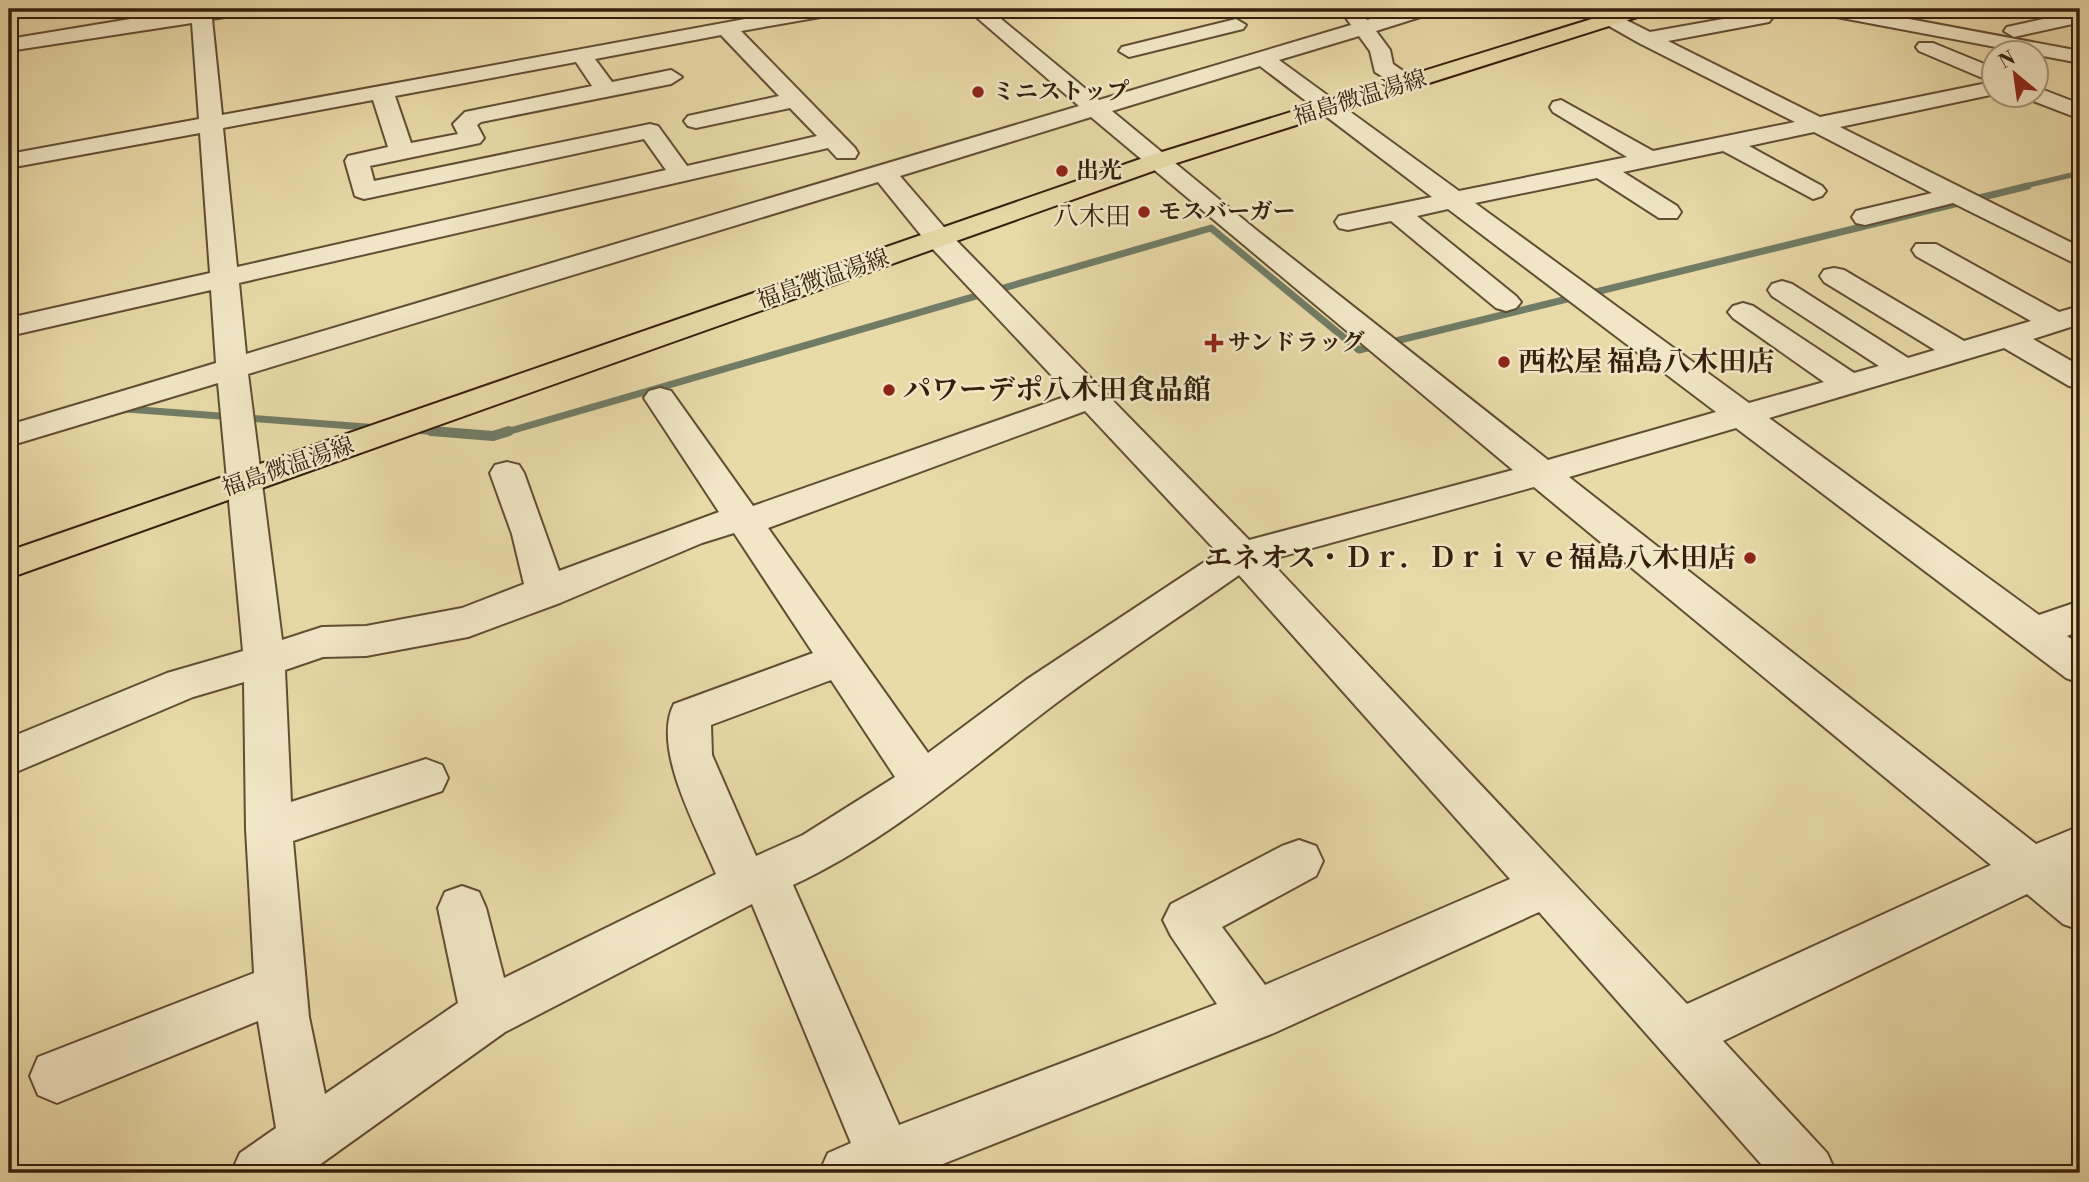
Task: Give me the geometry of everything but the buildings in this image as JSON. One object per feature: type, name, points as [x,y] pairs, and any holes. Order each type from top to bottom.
[{"type":"main road","name":"福島微温湯線","points":[[9,565],[1158,161],[1409,83],[1598,14],[1643,9]]},
{"type":"street","points":[[9,45],[202,12],[241,9]]},
{"type":"street","points":[[708,9],[833,139],[877,176],[939,239],[1243,554],[1807,1173]]},
{"type":"street","points":[[9,161],[832,9]]},
{"type":"street","points":[[977,9],[1245,236],[2080,908]]},
{"type":"street","points":[[1209,9],[1237,25],[1331,107],[1454,200],[2080,667]]},
{"type":"street","points":[[9,436],[232,371],[1272,55],[1355,18],[1426,9]]},
{"type":"street","points":[[1826,9],[2080,57]]},
{"type":"street","points":[[2043,9],[2075,21]]},
{"type":"street","points":[[202,12],[232,371],[264,661],[270,829],[283,1017],[306,1140]]},
{"type":"street","points":[[1598,14],[2080,258]]},
{"type":"street","points":[[1355,18],[1382,54],[1383,67],[1409,83]]},
{"type":"street","points":[[1646,39],[1762,18]]},
{"type":"street","points":[[2014,31],[2075,21]]},
{"type":"street","points":[[1178,83],[1121,45],[1237,25]]},
{"type":"street","points":[[1926,47],[1980,70]]},
{"type":"street","points":[[582,55],[606,90]]},
{"type":"street","points":[[2050,79],[2080,70]]},
{"type":"street","points":[[486,72],[506,110]]},
{"type":"street","points":[[670,77],[473,117],[465,124],[472,138],[357,161],[364,191],[650,131],[681,174]]},
{"type":"street","points":[[2050,86],[2080,113]]},
{"type":"street","points":[[1348,222],[1980,91]]},
{"type":"street","points":[[382,92],[402,152]]},
{"type":"street","points":[[696,121],[794,100]]},
{"type":"street","points":[[1561,107],[1650,160]]},
{"type":"street","points":[[9,327],[833,139]]},
{"type":"street","points":[[1727,144],[1813,191]]},
{"type":"street","points":[[1602,170],[1668,212]]},
{"type":"street","points":[[1864,217],[1956,195]]},
{"type":"street","points":[[1395,212],[1506,302]]},
{"type":"street","points":[[1926,250],[2067,318]]},
{"type":"street","points":[[1834,276],[1961,352]]},
{"type":"street","points":[[1782,290],[1904,369]]},
{"type":"street","points":[[1743,312],[1850,385]]},
{"type":"street","points":[[260,1173],[487,1014],[820,850],[923,782],[1041,692],[1243,554],[1367,523],[1850,385],[2067,318]]},
{"type":"street","points":[[2009,338],[2080,379]]},
{"type":"street","points":[[9,757],[182,684],[322,642],[366,640],[468,622],[546,593],[605,565],[689,534],[722,523],[766,516],[1094,397]]},
{"type":"street","points":[[660,398],[923,782]]},
{"type":"street","points":[[508,473],[530,534],[546,593]]},
{"type":"street","points":[[2034,633],[2080,615]]},
{"type":"street","points":[[839,660],[689,716],[690,755],[755,880],[867,1167],[1255,1015],[1425,942],[1545,886]]},
{"type":"street","points":[[270,829],[426,778]]},
{"type":"street","points":[[1680,1034],[2030,867],[2080,846]]},
{"type":"street","points":[[1255,1015],[1188,920],[1298,861]]},
{"type":"street","points":[[462,908],[487,1014]]},
{"type":"street","points":[[57,1076],[281,987]]},
{"type":"waterway","points":[[2021,187],[2080,173]]},
{"type":"waterway","points":[[503,433],[1211,228],[1359,350],[2028,186]]},
{"type":"waterway","points":[[119,411],[127,409],[379,428]]},
{"type":"waterway","points":[[412,430],[455,433]]},
{"type":"waterway","points":[[431,431],[493,436],[509,431]]},
{"type":"place","name":"ミニストップ","points":[[978,92]]},
{"type":"place","name":"出光","points":[[1062,171]]},
{"type":"place","name":"モスバーガー","points":[[1144,212]]},
{"type":"place","name":"サンドラッグ","points":[[1214,343]]},
{"type":"place","name":"西松屋 福島八木田店","points":[[1504,362]]},
{"type":"place","name":"パワーデポ八木田食品館","points":[[889,390]]},
{"type":"place","name":"エネオス・Ｄｒ．Ｄｒｉｖｅ福島八木田店","points":[[1750,558]]},
{"type":"district","name":"八木田","points":[[1092,217]]}]
